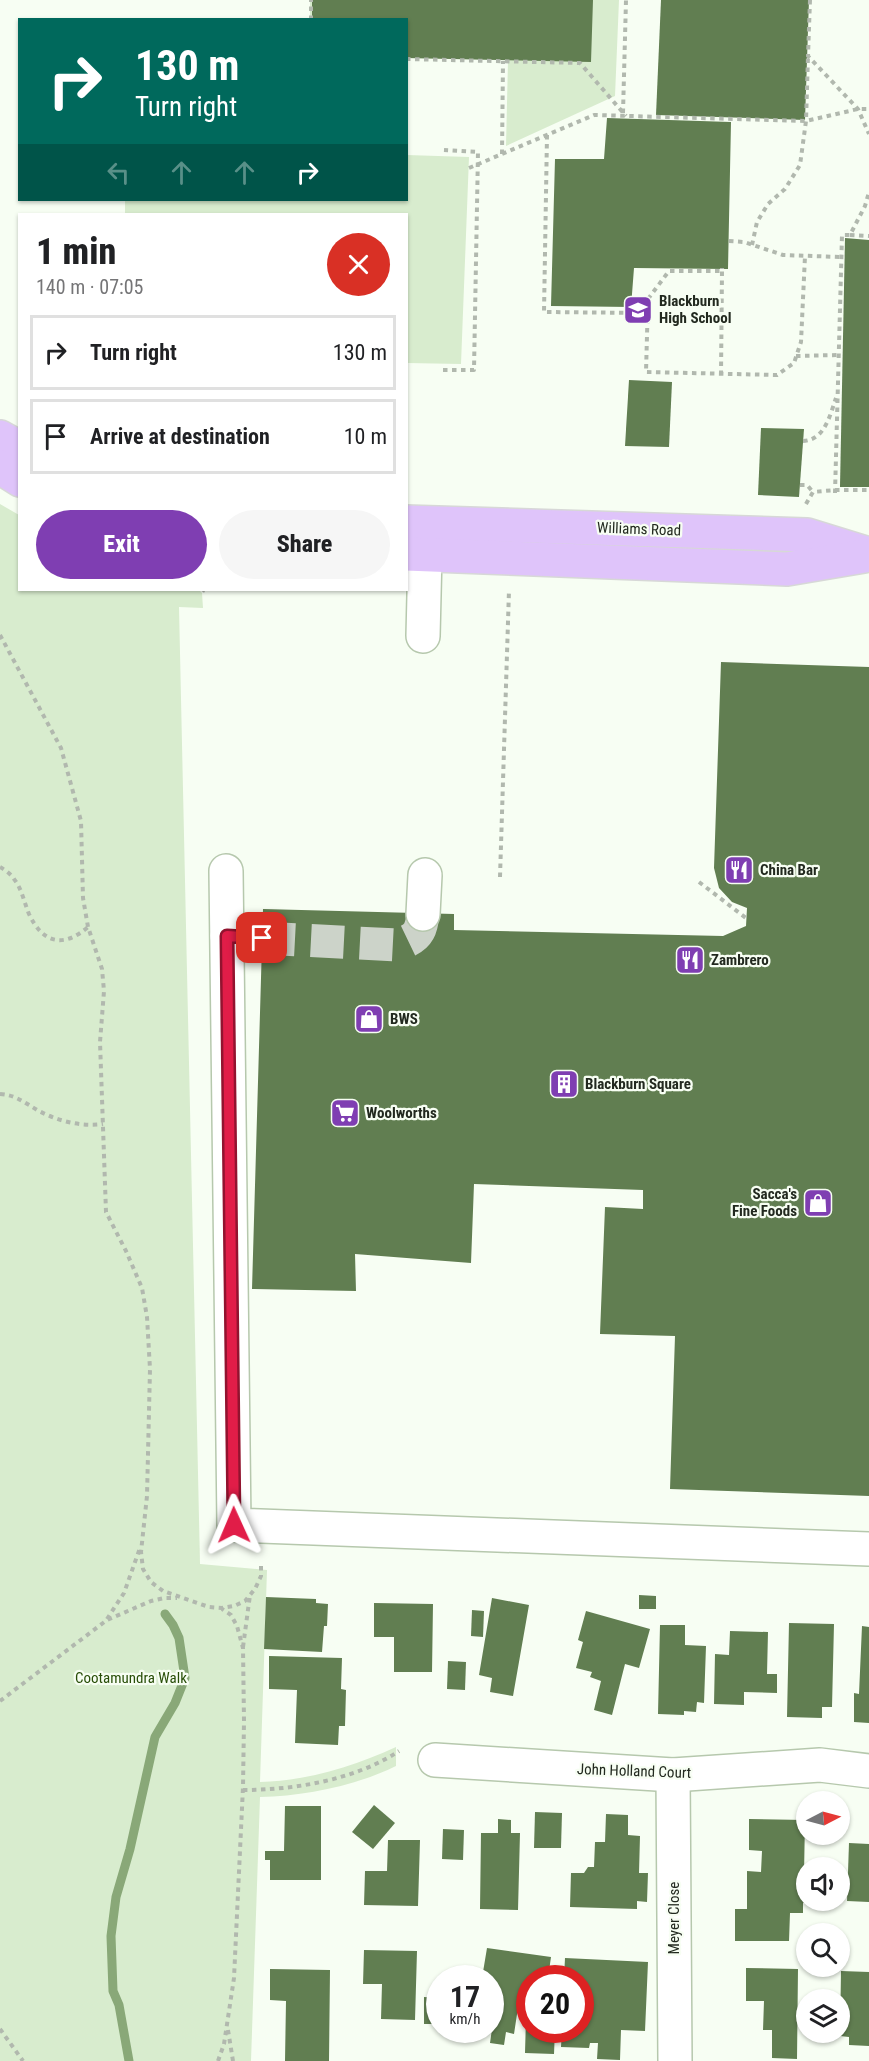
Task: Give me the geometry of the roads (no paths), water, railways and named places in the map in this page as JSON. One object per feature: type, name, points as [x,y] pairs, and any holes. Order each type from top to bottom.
[{"type":"main road","points":[[0,436],[18,447]]},
{"type":"main road","points":[[0,468],[18,479]]},
{"type":"main road","name":"Williams Road","points":[[408,522],[807,535],[869,554]]},
{"type":"main road","points":[[416,554],[466,524]]},
{"type":"main road","points":[[577,561],[578,527]]},
{"type":"main road","points":[[707,565],[708,532]]},
{"type":"main road","name":"Williams Road","points":[[416,554],[787,569],[869,554]]},
{"type":"street","points":[[416,554],[423,636]]},
{"type":"street","points":[[226,871],[234,1525],[869,1549]]},
{"type":"street","points":[[423,914],[425,875]]},
{"type":"street","points":[[227,936],[262,938]]},
{"type":"street","name":"John Holland Court","points":[[435,1760],[672,1775],[820,1765],[869,1771]]},
{"type":"street","name":"Meyer Close","points":[[672,1775],[675,2061]]},
{"type":"waterway","points":[[129,2061],[119,2005],[113,1991],[111,1936],[116,1897],[130,1849],[155,1737],[175,1703],[185,1678],[179,1638],[165,1614]]},
{"type":"tunnel","points":[[262,938],[396,945],[416,935],[421,926],[423,914]]},
{"type":"place","name":"Blackburn High School","points":[[638,310]]},
{"type":"place","name":"China Bar","points":[[739,870]]},
{"type":"place","name":"Zambrero","points":[[690,960]]},
{"type":"place","name":"BWS","points":[[369,1019]]},
{"type":"place","name":"Blackburn Square","points":[[564,1084]]},
{"type":"place","name":"Woolworths","points":[[345,1113]]},
{"type":"place","name":"Sacca's Fine Foods","points":[[818,1203]]},
{"type":"park label","name":"Cootamundra Walk","points":[[131,1678]]}]
